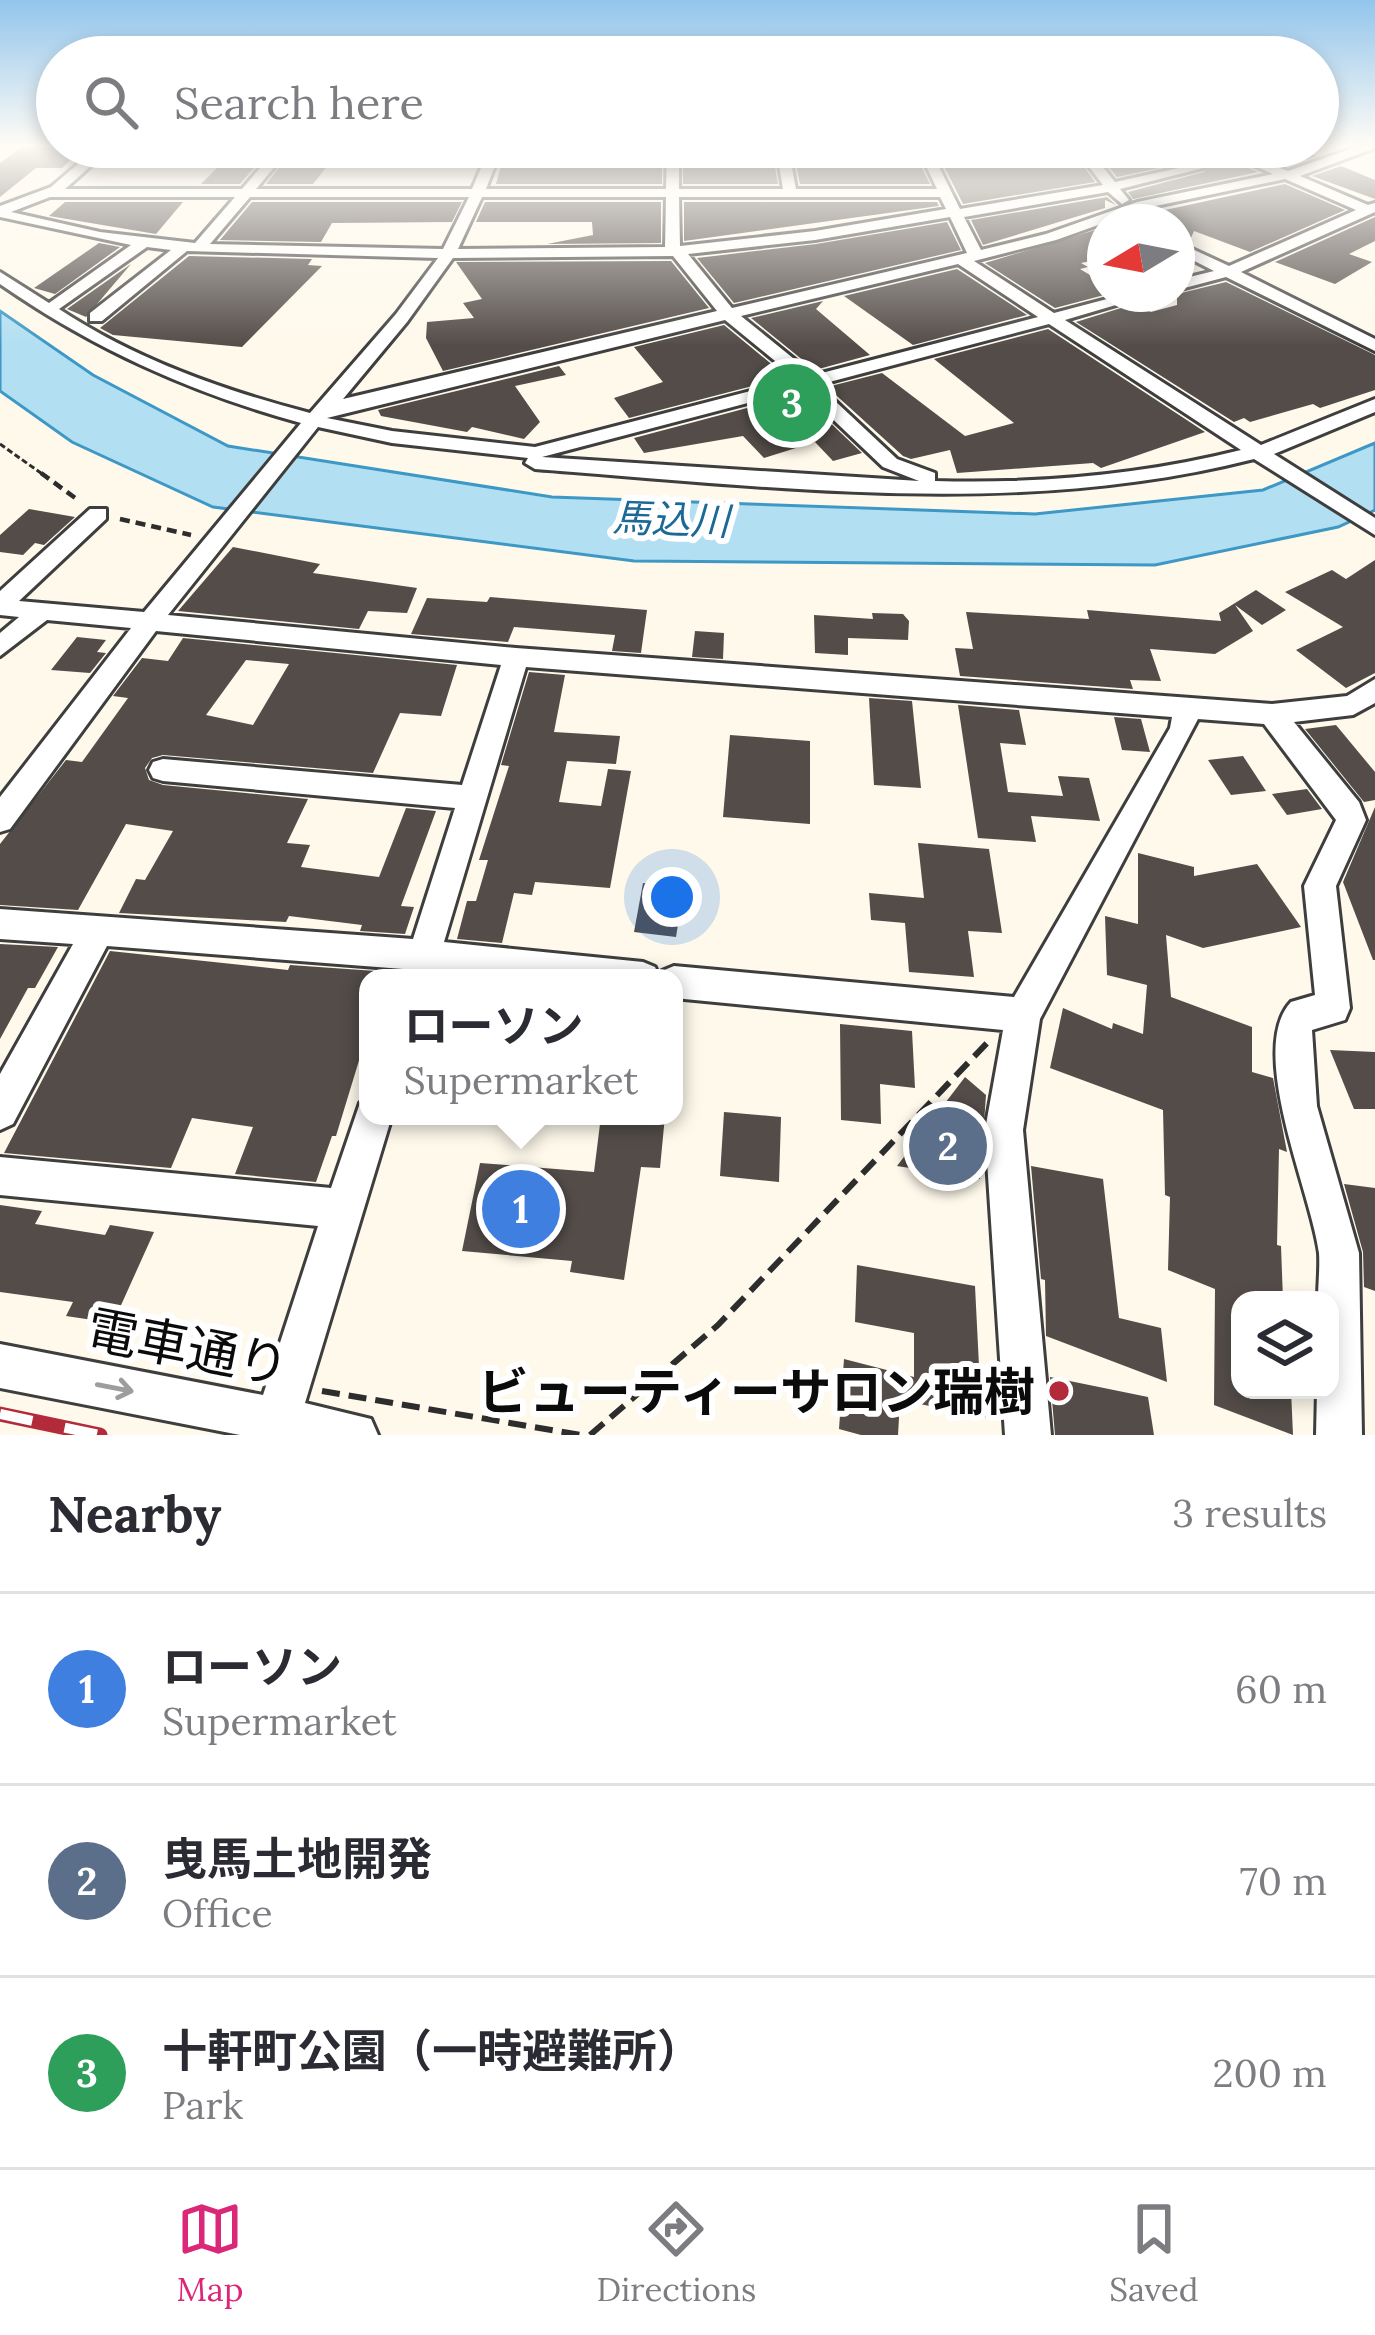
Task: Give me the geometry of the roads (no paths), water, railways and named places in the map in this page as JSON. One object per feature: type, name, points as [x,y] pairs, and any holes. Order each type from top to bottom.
[{"type":"street","points":[[0,212],[82,235],[190,248],[448,253],[675,251],[840,233],[962,212]]},
{"type":"street","points":[[96,317],[190,248],[229,212]]},
{"type":"street","points":[[0,820],[146,624],[402,316],[448,253],[469,212]]},
{"type":"street","points":[[674,212],[675,251],[727,313],[899,469],[969,486]]},
{"type":"street","points":[[1195,280],[1230,271],[1366,212]]},
{"type":"street","points":[[955,213],[968,258],[1375,528]]},
{"type":"street","points":[[312,422],[1087,225]]},
{"type":"street","points":[[56,305],[143,243]]},
{"type":"street","points":[[1195,254],[1375,346]]},
{"type":"street","points":[[0,277],[86,336],[126,355],[178,378],[312,422],[457,448],[546,452],[1087,309]]},
{"type":"street","points":[[390,437],[424,451],[486,459],[969,486],[1114,480],[1265,454],[1375,405]]},
{"type":"street","points":[[0,606],[98,514]]},
{"type":"street","points":[[0,606],[516,657],[1272,714],[1353,706],[1374,691]]},
{"type":"street","points":[[0,647],[41,612]]},
{"type":"street","points":[[420,968],[516,657]]},
{"type":"street","points":[[1028,1435],[1004,1130],[1023,1015],[1183,729],[1187,707]]},
{"type":"street","points":[[1272,714],[1363,828],[1321,886],[1333,1008],[1303,1015],[1294,1024],[1299,1106],[1339,1252],[1339,1435]]},
{"type":"street","points":[[163,770],[472,798]]},
{"type":"street","points":[[0,924],[298,943],[420,968],[492,960],[568,969]]},
{"type":"street","points":[[0,1111],[98,930]]},
{"type":"street","points":[[683,983],[1023,1015]]},
{"type":"street","points":[[278,1418],[370,1125]]},
{"type":"street","points":[[0,1176],[343,1209]]},
{"type":"street","name":"電車通り","points":[[0,1366],[355,1435]]},
{"type":"water","name":"馬込川","points":[[0,311],[93,375],[228,446],[552,497],[1035,514],[1263,490],[1375,443],[1375,510],[1338,527],[1155,565],[634,561],[213,507],[72,442],[0,391]]},
{"type":"railway","points":[[0,1414],[100,1435]]},
{"type":"place","name":"十軒町公園（一時避難所）","points":[[792,403]]},
{"type":"place","name":"曳馬土地開発","points":[[948,1146]]},
{"type":"place","name":"ローソン","points":[[521,1209]]},
{"type":"place","name":"ビューティーサロン瑞樹","points":[[1059,1391]]}]
